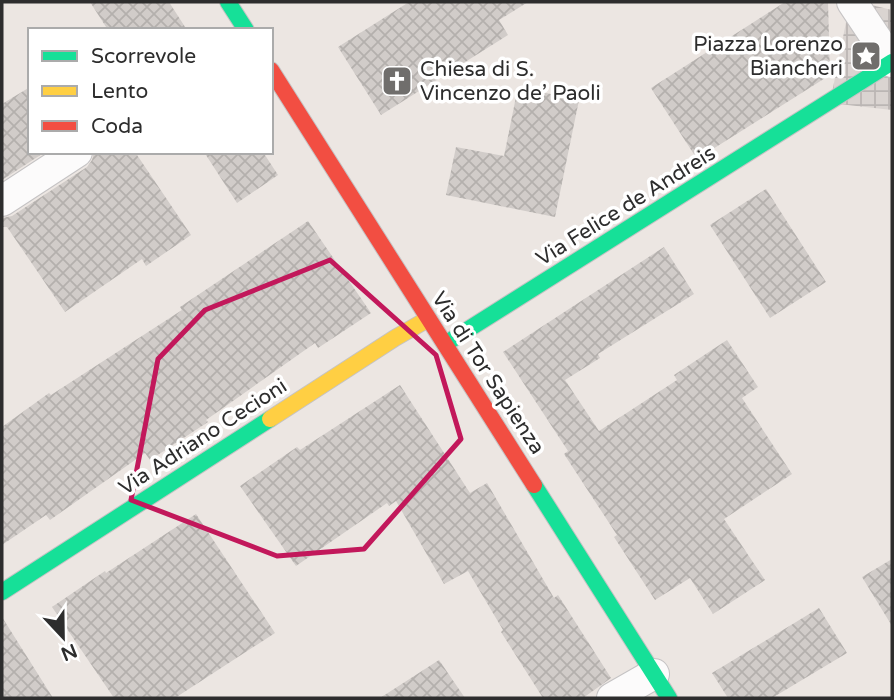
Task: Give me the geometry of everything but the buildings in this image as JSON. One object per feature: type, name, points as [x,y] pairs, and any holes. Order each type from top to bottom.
[{"type":"street","points":[[228,2],[245,28]]},
{"type":"street","points":[[852,2],[892,62]]},
{"type":"street","name":"Via Felice de Andreis","points":[[445,344],[892,62]]},
{"type":"street","name":"Via di Tor Sapienza","points":[[273,73],[662,686]]},
{"type":"street","points":[[2,201],[74,154]]},
{"type":"street","name":"Via Adriano Cecioni","points":[[2,592],[428,319]]},
{"type":"street","points":[[612,698],[662,686]]},
{"type":"highlighted area","points":[[330,260],[436,355],[461,439],[364,549],[277,556],[131,500],[158,359],[205,310]]},
{"type":"shaded area","name":"Piazza Lorenzo Biancheri","points":[[850,2],[892,10],[892,110],[830,103]]},
{"type":"traffic: fast","points":[[228,2],[245,28]]},
{"type":"traffic: fast","points":[[445,344],[892,62]]},
{"type":"traffic: fast","points":[[2,592],[270,419]]},
{"type":"traffic: fast","points":[[534,485],[669,698]]},
{"type":"traffic: slow","points":[[270,419],[428,319]]},
{"type":"traffic: jam","points":[[273,73],[534,485]]},
{"type":"place","name":"Piazza Lorenzo Biancheri","points":[[866,56]]},
{"type":"place","name":"Chiesa di S. Vincenzo de’ Paoli","points":[[397,81]]}]
